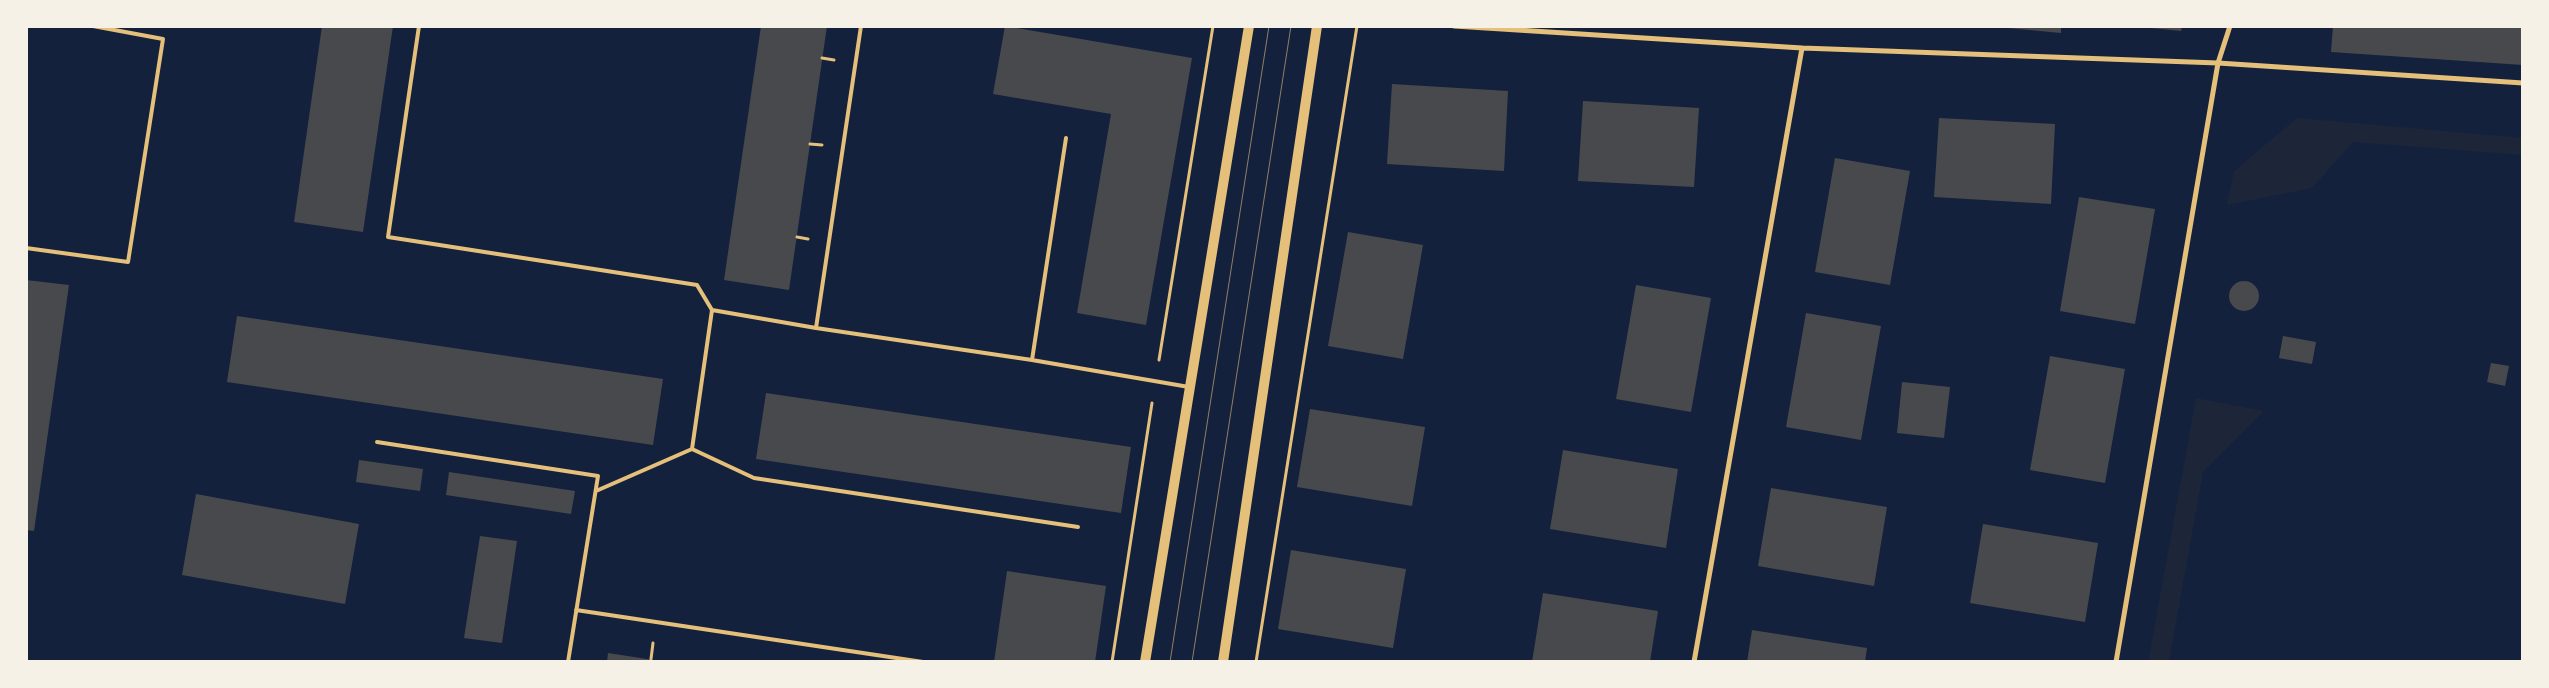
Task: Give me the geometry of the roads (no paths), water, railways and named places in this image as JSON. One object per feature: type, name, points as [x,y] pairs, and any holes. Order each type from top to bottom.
[{"type":"main road","points":[[1145,662],[1249,26]]},
{"type":"main road","points":[[1223,662],[1317,26]]},
{"type":"street","points":[[1454,26],[1802,48],[2218,63],[2523,83]]},
{"type":"street","points":[[2116,662],[2218,63],[2230,26]]},
{"type":"street","points":[[1694,662],[1802,48]]},
{"type":"lane","points":[[26,248],[128,262],[163,39],[93,26]]},
{"type":"lane","points":[[418,26],[388,237],[697,285],[712,310],[692,449]]},
{"type":"lane","points":[[816,328],[861,26]]},
{"type":"lane","points":[[1032,360],[1066,138]]},
{"type":"lane","points":[[712,310],[816,328],[1032,360],[1189,387]]},
{"type":"lane","points":[[377,442],[598,476],[568,662]]},
{"type":"lane","points":[[596,491],[692,449],[754,478],[1078,527]]},
{"type":"lane","points":[[576,610],[923,662]]},
{"type":"tram line","points":[[1170,662],[1269,26]]},
{"type":"tram line","points":[[1192,662],[1291,26]]}]
